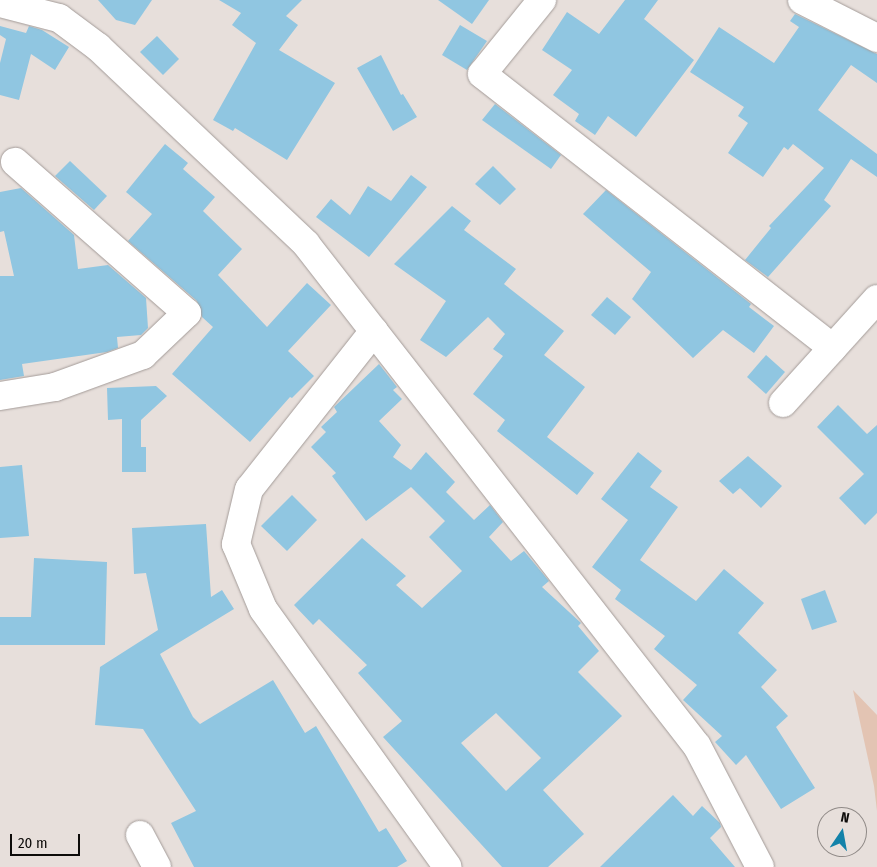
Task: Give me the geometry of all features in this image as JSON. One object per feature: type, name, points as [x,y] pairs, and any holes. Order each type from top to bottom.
[{"type":"street","points":[[542,0],[482,74],[833,348]]},
{"type":"street","points":[[802,0],[877,38]]},
{"type":"street","points":[[0,3],[58,18],[98,48],[306,244],[697,746],[760,867]]},
{"type":"street","points":[[0,396],[55,387],[143,355],[187,313],[15,162]]},
{"type":"street","points":[[783,403],[877,300]]},
{"type":"street","points":[[374,330],[249,489],[236,544],[262,609],[448,867]]},
{"type":"street","points":[[140,835],[157,867]]},
{"type":"shaded area","points":[[853,690],[877,715],[877,811],[874,786]]},
{"type":"building","points":[[98,0],[152,0],[135,25],[116,20]]},
{"type":"building","points":[[219,0],[302,0],[286,16],[298,25],[279,50],[335,83],[287,160],[235,128],[233,131],[213,120],[256,43],[232,25],[241,13]]},
{"type":"building","points":[[438,0],[489,0],[472,24]]},
{"type":"building","points":[[625,0],[658,0],[644,19],[694,60],[636,137],[608,116],[595,135],[575,121],[579,114],[553,95],[572,70],[542,50],[567,12],[599,34]]},
{"type":"building","points":[[795,14],[877,54],[877,83],[851,65],[818,110],[877,154],[877,177],[851,159],[824,200],[831,206],[768,277],[745,260],[771,228],[769,226],[824,168],[793,144],[788,150],[784,147],[763,177],[728,153],[748,123],[738,116],[744,107],[690,72],[719,27],[774,63],[799,27],[790,21]]},
{"type":"building","points":[[460,25],[487,41],[467,70],[442,55]]},
{"type":"building","points":[[0,26],[26,33],[29,26],[42,30],[69,47],[55,70],[31,54],[19,100],[0,95],[0,63],[6,39],[0,35]]},
{"type":"building","points":[[157,36],[179,59],[163,75],[140,52]]},
{"type":"building","points":[[381,55],[401,95],[403,94],[417,117],[393,131],[357,68]]},
{"type":"building","points":[[495,104],[561,155],[551,169],[482,120]]},
{"type":"building","points":[[165,144],[188,163],[183,169],[215,197],[203,211],[242,249],[218,275],[267,327],[307,283],[331,305],[288,351],[314,376],[292,398],[290,397],[250,442],[172,374],[213,327],[202,317],[197,301],[128,241],[152,214],[126,192]]},
{"type":"building","points":[[70,161],[107,196],[94,210],[55,176]]},
{"type":"building","points":[[493,166],[516,189],[500,205],[475,184]]},
{"type":"building","points":[[411,175],[427,187],[369,257],[316,217],[331,199],[350,215],[368,186],[391,201]]},
{"type":"building","points":[[21,188],[74,235],[78,269],[108,265],[146,298],[148,328],[141,335],[117,337],[118,348],[107,352],[22,364],[24,376],[0,380],[0,276],[14,276],[4,231],[0,232],[0,192]]},
{"type":"building","points":[[606,190],[751,304],[749,307],[774,326],[754,353],[723,330],[693,358],[632,299],[651,272],[583,214]]},
{"type":"building","points":[[452,206],[471,221],[464,230],[516,269],[504,284],[564,331],[544,355],[585,387],[547,437],[594,473],[577,495],[497,431],[505,420],[473,394],[503,356],[493,349],[505,334],[488,317],[446,357],[420,340],[446,301],[394,264]]},
{"type":"building","points":[[607,297],[631,317],[615,335],[591,315]]},
{"type":"building","points":[[766,355],[785,372],[766,394],[747,377]]},
{"type":"building","points":[[379,364],[397,387],[393,390],[402,399],[379,421],[401,445],[393,457],[411,470],[426,452],[455,482],[446,492],[474,520],[490,505],[503,522],[489,537],[511,561],[524,551],[549,581],[542,587],[581,623],[578,626],[599,651],[578,672],[622,716],[543,790],[584,834],[548,867],[502,867],[383,737],[402,721],[358,673],[367,665],[319,619],[313,625],[294,605],[362,538],[406,576],[396,585],[422,608],[462,571],[429,537],[445,521],[411,487],[366,521],[332,476],[336,473],[311,447],[326,432],[321,427],[337,412],[334,407]],"holes":[[[496,713],[541,758],[506,791],[461,743]]]},
{"type":"building","points":[[156,386],[167,396],[141,420],[141,447],[146,447],[146,472],[122,472],[122,419],[108,420],[107,388]]},
{"type":"building","points":[[838,405],[867,434],[877,425],[877,513],[865,525],[839,498],[864,474],[817,427]]},
{"type":"building","points":[[638,452],[662,471],[650,487],[678,507],[640,560],[696,601],[724,569],[764,603],[738,633],[777,670],[761,687],[788,716],[776,727],[815,788],[781,809],[746,755],[736,765],[715,742],[722,736],[683,700],[697,685],[654,649],[665,636],[615,599],[621,590],[592,567],[628,520],[601,499]]},
{"type":"building","points":[[748,456],[782,486],[761,508],[740,488],[733,494],[719,481]]},
{"type":"building","points":[[22,465],[29,536],[0,538],[0,467]]},
{"type":"building","points":[[292,495],[317,520],[287,551],[261,526]]},
{"type":"building","points":[[206,524],[211,597],[222,590],[234,609],[160,654],[193,717],[200,724],[273,680],[305,733],[316,726],[379,832],[386,828],[407,861],[397,867],[194,867],[171,823],[196,811],[143,729],[95,725],[100,667],[158,630],[146,573],[134,574],[132,528]]},
{"type":"building","points":[[34,558],[107,562],[105,645],[0,645],[0,617],[31,617]]},
{"type":"building","points":[[825,590],[837,622],[812,630],[801,599]]},
{"type":"building","points":[[673,795],[693,816],[702,806],[720,823],[721,827],[710,838],[735,867],[600,867]]}]
